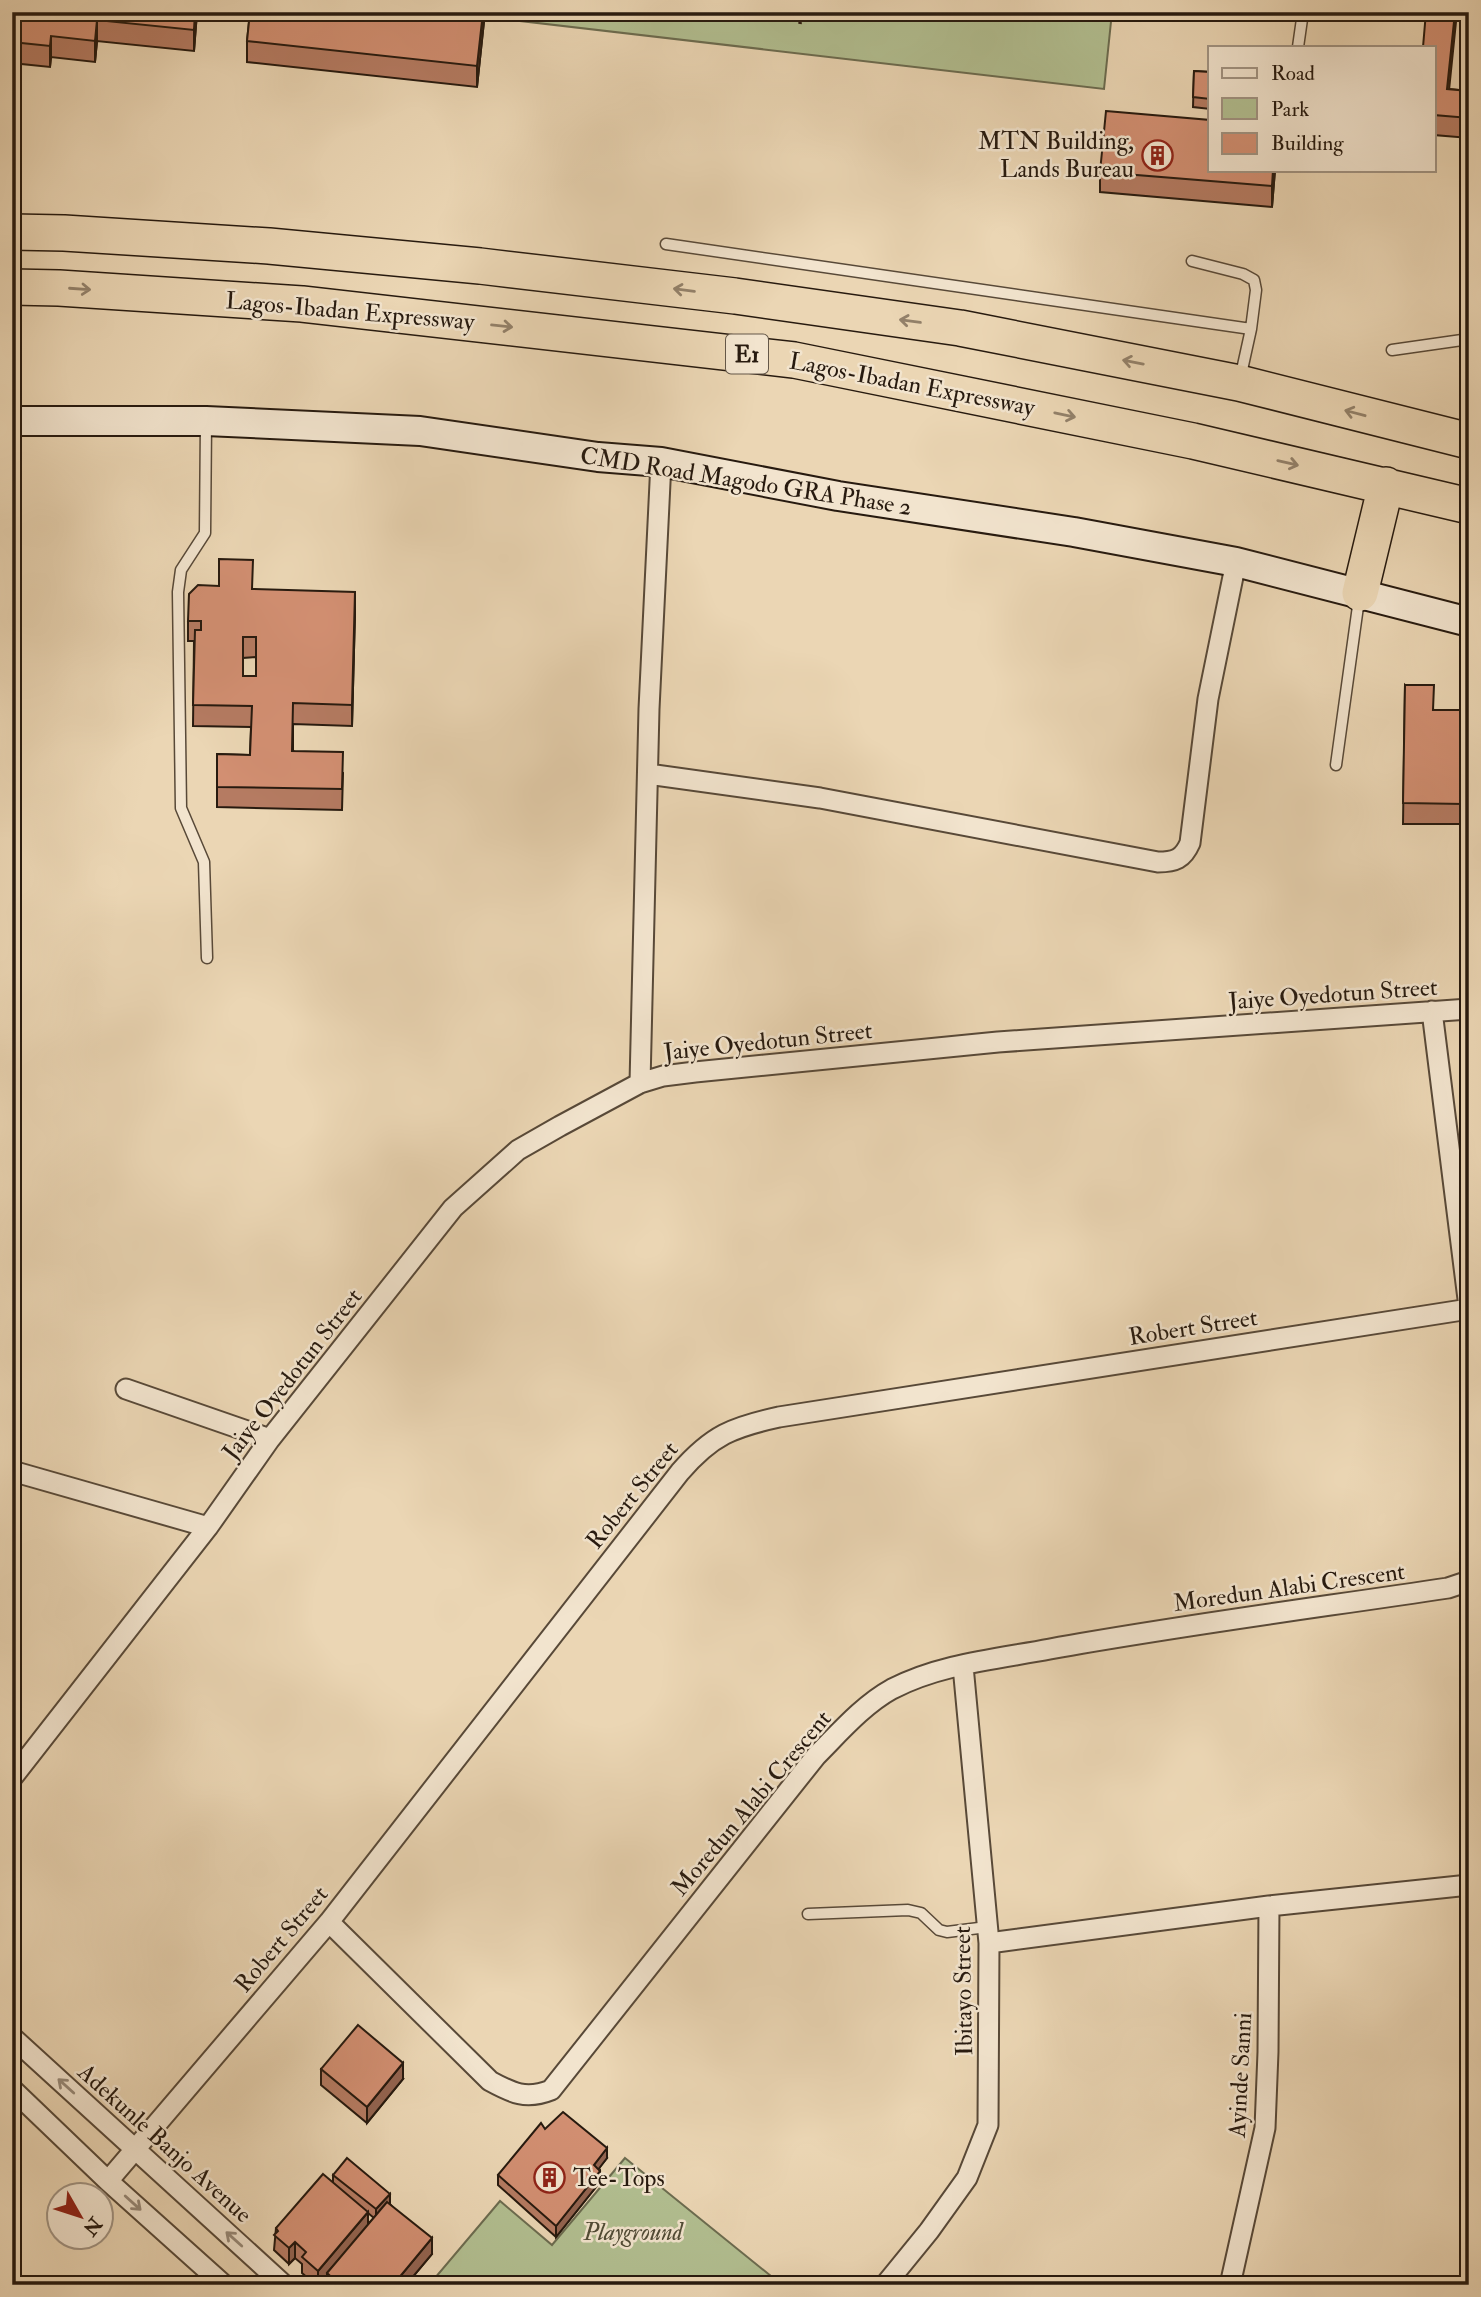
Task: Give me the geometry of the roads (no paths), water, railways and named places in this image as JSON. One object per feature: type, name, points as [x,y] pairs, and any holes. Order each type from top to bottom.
[{"type":"highway","name":"E1","points":[[12,232],[269,246],[480,266],[735,296],[960,328],[1239,383],[1469,441]]},
{"type":"highway","name":"Lagos-Ibadan Expressway","points":[[12,287],[302,304],[794,360],[1193,441],[1469,506]]},
{"type":"highway","points":[[1393,424],[1469,422]]},
{"type":"highway","points":[[1360,593],[1386,485]]},
{"type":"street","name":"CMD Road Magodo GRA Phase 2","points":[[12,421],[206,421],[419,431],[598,457],[661,463],[838,496],[1074,531],[1236,562],[1469,622]]},
{"type":"street","points":[[640,1083],[649,696],[661,463]]},
{"type":"street","points":[[648,774],[820,798],[1158,862],[1178,860],[1190,843],[1208,699],[1236,562]]},
{"type":"street","name":"Jaiye Oyedotun Street","points":[[12,1778],[208,1527],[270,1439],[453,1208],[519,1150],[640,1083],[695,1072],[998,1042],[1469,1009]]},
{"type":"street","points":[[1433,1011],[1469,1308]]},
{"type":"street","name":"Robert Street","points":[[108,2181],[328,1922],[680,1472],[712,1440],[732,1429],[779,1417],[1469,1308]]},
{"type":"street","points":[[126,1389],[270,1439]]},
{"type":"street","points":[[12,1471],[208,1527]]},
{"type":"street","name":"Moredun Alabi Crescent","points":[[328,1922],[490,2081],[511,2092],[536,2096],[551,2090],[816,1756],[856,1716],[889,1691],[921,1676],[1110,1638],[1448,1588],[1469,1581]]},
{"type":"street","name":"Ibitayo Street","points":[[885,2285],[967,2178],[988,2125],[988,1935],[963,1666]]},
{"type":"street","points":[[988,1935],[1469,1885]]},
{"type":"street","name":"Ayinde Sanni","points":[[1230,2285],[1265,2128],[1269,1906]]},
{"type":"street","name":"Adekunle Banjo Avenue","points":[[12,2038],[284,2285]]},
{"type":"street","points":[[12,2089],[108,2181],[224,2285]]},
{"type":"lane","points":[[1298,46],[1303,12]]},
{"type":"lane","points":[[666,244],[1251,330]]},
{"type":"lane","points":[[1192,261],[1243,274],[1254,280],[1256,290],[1251,330],[1239,383]]},
{"type":"lane","points":[[1392,350],[1469,339]]},
{"type":"lane","points":[[206,421],[205,533],[181,570],[178,592],[181,808],[204,862],[207,958]]},
{"type":"lane","points":[[1336,765],[1360,593]]},
{"type":"lane","points":[[808,1914],[908,1910],[921,1913],[939,1930],[947,1933],[988,1935]]},
{"type":"place","name":"MTN Building, Lands Bureau","points":[[1157,155]]},
{"type":"place","name":"Tee-Tops","points":[[550,2178]]},
{"type":"park label","name":"Playground","points":[[633,2232]]}]
